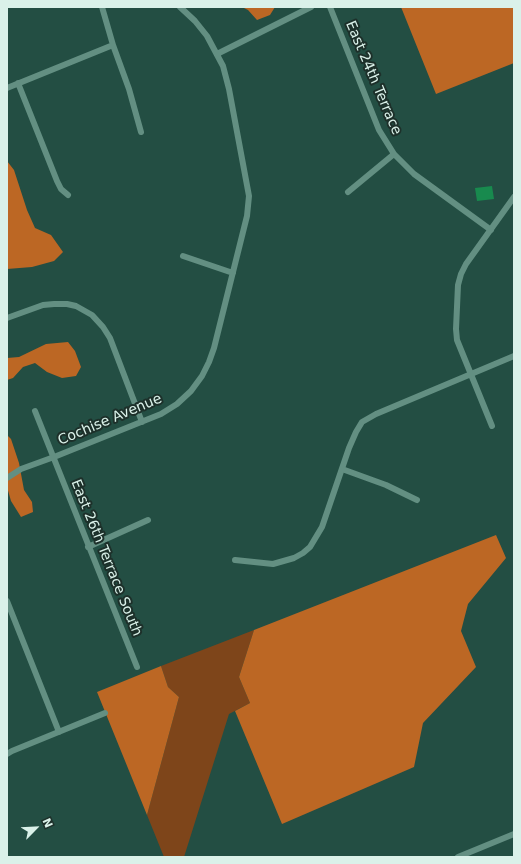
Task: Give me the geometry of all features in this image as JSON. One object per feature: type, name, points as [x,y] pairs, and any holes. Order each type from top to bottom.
[{"type":"street","points":[[102,7],[141,132]]},
{"type":"street","name":"Cochise Avenue","points":[[7,478],[21,469],[161,414],[177,404],[191,391],[202,376],[209,362],[214,348],[248,216],[249,196],[229,89],[223,66],[207,36],[195,21],[180,7]]},
{"type":"street","points":[[217,54],[310,7]]},
{"type":"street","name":"East 24th Terrace","points":[[330,7],[379,130],[394,154],[414,174],[491,230]]},
{"type":"street","points":[[7,88],[113,45]]},
{"type":"street","points":[[18,83],[56,181],[61,189],[68,195]]},
{"type":"street","points":[[348,192],[394,154]]},
{"type":"street","points":[[492,426],[457,340],[456,310],[458,285],[466,264],[514,197]]},
{"type":"street","points":[[183,256],[233,273]]},
{"type":"street","points":[[7,318],[43,305],[54,304],[76,306],[92,315],[103,327],[110,338],[142,422]]},
{"type":"street","points":[[235,560],[273,564],[294,558],[310,547],[322,527],[356,432],[362,422],[376,414],[514,356]]},
{"type":"street","name":"East 26th Terrace South","points":[[35,411],[137,667]]},
{"type":"street","points":[[342,469],[386,485],[416,500]]},
{"type":"street","points":[[88,547],[148,520]]},
{"type":"street","points":[[7,601],[59,732]]},
{"type":"street","points":[[7,754],[105,713]]},
{"type":"street","points":[[458,857],[514,834]]},
{"type":"shaded area","points":[[242,7],[275,7],[270,15],[257,20],[248,10]]},
{"type":"shaded area","points":[[401,7],[514,7],[514,63],[436,94]]},
{"type":"shaded area","points":[[7,161],[14,170],[27,210],[35,228],[51,235],[63,252],[54,261],[32,267],[7,269]]},
{"type":"shaded area","points":[[68,342],[75,351],[81,367],[76,376],[62,378],[47,372],[35,363],[23,367],[13,378],[7,380],[7,358],[19,357],[46,344]]},
{"type":"shaded area","points":[[7,435],[11,439],[19,463],[24,490],[32,502],[33,512],[21,517],[11,501],[7,487]]},
{"type":"shaded area","points":[[496,535],[506,558],[468,604],[461,631],[476,667],[423,723],[414,767],[282,824],[235,711],[250,703],[239,677],[254,630]]},
{"type":"shaded area","points":[[254,630],[239,677],[250,703],[229,714],[184,857],[164,857],[147,815],[179,697],[168,687],[161,666]]},
{"type":"shaded area","points":[[161,666],[168,687],[179,697],[147,815],[97,692]]},
{"type":"building","points":[[492,186],[494,199],[477,201],[475,188]]}]
